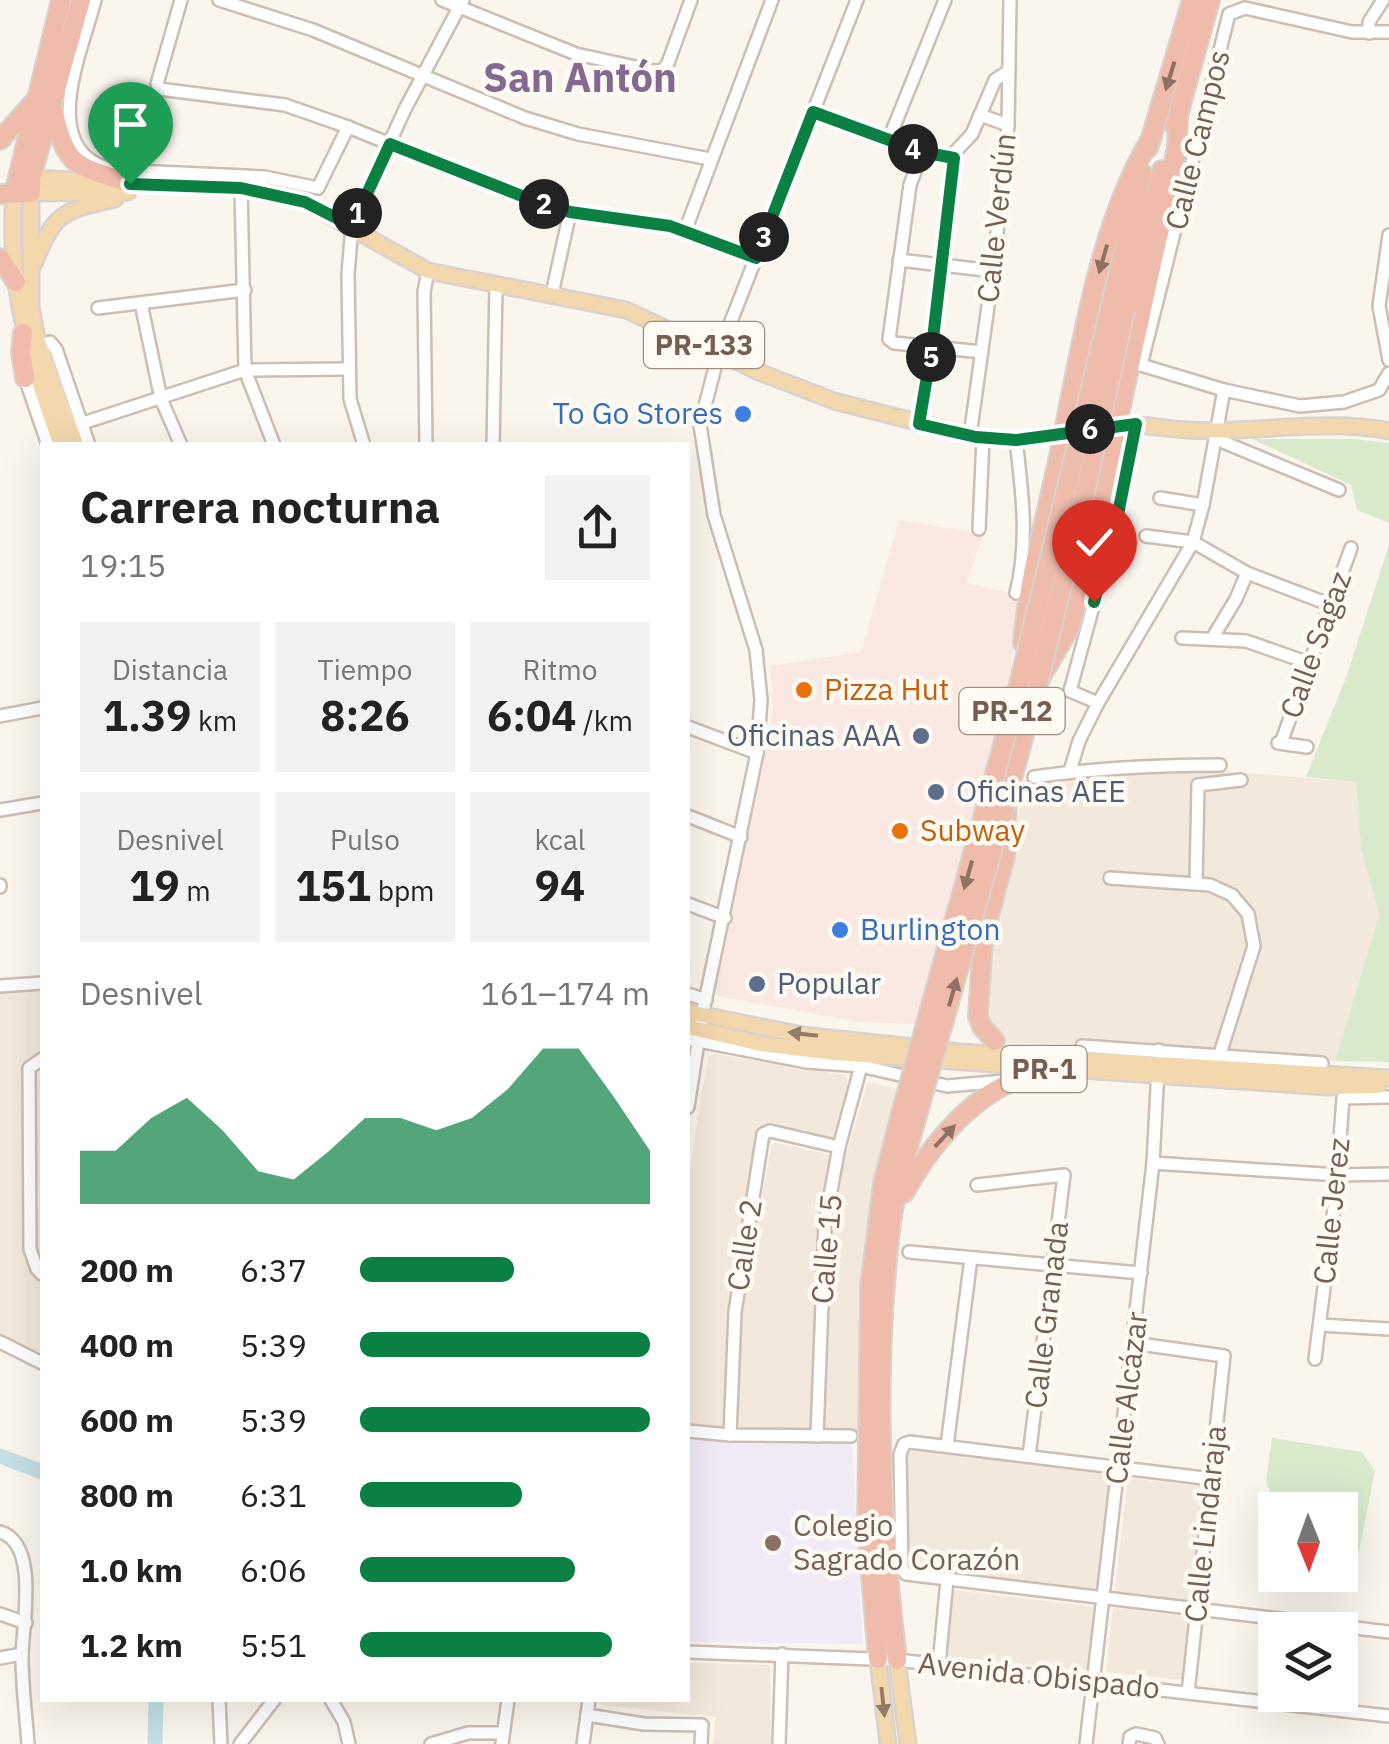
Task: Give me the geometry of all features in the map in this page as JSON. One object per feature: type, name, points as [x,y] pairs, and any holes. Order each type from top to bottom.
[{"type":"highway","points":[[61,0],[44,102],[72,160],[84,170],[131,188]]},
{"type":"highway","points":[[15,186],[81,0]]},
{"type":"highway","name":"PR-12","points":[[1118,307],[1210,0]]},
{"type":"highway","points":[[1201,31],[1218,0]]},
{"type":"highway","name":"PR-12","points":[[888,1660],[882,1457],[884,1300],[908,1117],[1029,680],[1118,307],[1152,137],[1190,5]]},
{"type":"highway","points":[[0,140],[44,102]]},
{"type":"highway","points":[[1029,680],[1070,629],[1127,424],[1178,116]]},
{"type":"highway","points":[[1029,680],[1025,620],[1102,262],[1130,174],[1152,137]]},
{"type":"highway","points":[[0,258],[23,278]]},
{"type":"highway","points":[[23,333],[24,378]]},
{"type":"highway","name":"PR-12","points":[[888,1660],[867,1529],[870,1288],[881,1197],[1007,798],[1029,680]]},
{"type":"highway","points":[[996,1041],[982,1027],[978,1016],[983,938],[1004,856],[1007,798]]},
{"type":"highway","points":[[893,1211],[920,1166],[947,1134],[978,1102],[1016,1080]]},
{"type":"main road","name":"PR-133","points":[[15,186],[241,188],[305,202],[428,271],[626,310],[802,390],[977,437],[1016,440],[1127,424],[1217,434],[1340,426],[1389,431]]},
{"type":"main road","points":[[15,186],[23,333],[60,442]]},
{"type":"main road","points":[[75,442],[39,345],[23,278],[44,238],[62,215],[77,206],[115,199],[131,188]]},
{"type":"main road","name":"PR-1","points":[[694,1028],[960,1052],[1158,1062],[1389,1081]]},
{"type":"main road","name":"PR-12","points":[[888,1660],[888,1744]]},
{"type":"main road","name":"PR-12","points":[[888,1660],[908,1744]]},
{"type":"street","points":[[95,0],[67,108],[71,138],[100,166],[114,170],[264,177],[318,188],[348,127]]},
{"type":"street","points":[[181,0],[157,84],[159,90],[285,105],[570,212],[685,231],[756,258]]},
{"type":"street","points":[[220,0],[313,30],[525,118],[578,134],[710,160]]},
{"type":"street","points":[[442,0],[461,4],[576,54],[654,71],[662,70],[668,63],[691,0]]},
{"type":"street","points":[[685,231],[772,0]]},
{"type":"street","points":[[690,1081],[694,1028],[706,1000],[725,918],[757,753],[761,700],[756,650],[714,515],[700,425],[719,352],[857,0]]},
{"type":"street","points":[[889,138],[945,0]]},
{"type":"street","name":"Calle Verdún","points":[[979,529],[977,437],[982,352],[1008,125],[1010,0]]},
{"type":"street","points":[[1369,33],[1369,22],[1383,0]]},
{"type":"street","points":[[363,442],[350,399],[352,226],[461,4]]},
{"type":"street","name":"Calle Campos","points":[[1224,390],[1142,365],[1230,14],[1244,8],[1369,33],[1389,32]]},
{"type":"street","points":[[919,424],[954,158],[972,134],[995,80],[1009,71]]},
{"type":"street","points":[[813,112],[922,152],[954,158]]},
{"type":"street","points":[[980,115],[1008,125]]},
{"type":"street","points":[[922,152],[910,185],[889,339],[894,343],[982,352]]},
{"type":"street","points":[[241,188],[245,370],[273,442]]},
{"type":"street","points":[[552,294],[570,212]]},
{"type":"street","points":[[1389,235],[1379,306],[1389,360]]},
{"type":"street","points":[[899,260],[993,271]]},
{"type":"street","points":[[426,442],[424,292],[428,271]]},
{"type":"street","points":[[493,442],[496,286]]},
{"type":"street","points":[[98,308],[244,290]]},
{"type":"street","points":[[141,303],[162,400],[180,442]]},
{"type":"street","points":[[39,345],[50,342],[56,349],[88,442]]},
{"type":"street","points":[[80,424],[245,370],[349,369]]},
{"type":"street","points":[[1070,771],[1098,703],[1193,542],[1204,505],[1224,390],[1300,406],[1344,402],[1379,390],[1389,373]]},
{"type":"street","points":[[24,378],[47,442]]},
{"type":"street","points":[[1098,703],[1070,690],[1118,514],[1127,424]]},
{"type":"street","points":[[1217,434],[1339,490]]},
{"type":"street","points":[[1016,440],[1024,528],[1016,593]]},
{"type":"street","points":[[1160,498],[1204,505]]},
{"type":"street","points":[[1146,536],[1193,542],[1247,574],[1330,605]]},
{"type":"street","name":"Calle Sagaz","points":[[1307,747],[1277,743],[1350,548]]},
{"type":"street","points":[[1212,638],[1247,574]]},
{"type":"street","points":[[1182,638],[1246,642],[1308,664]]},
{"type":"street","points":[[0,716],[40,708]]},
{"type":"street","points":[[690,728],[757,753]]},
{"type":"street","points":[[1034,776],[1070,771],[1220,766]]},
{"type":"street","points":[[1196,884],[1198,785],[1241,780]]},
{"type":"street","points":[[0,810],[40,803]]},
{"type":"street","points":[[690,817],[740,837]]},
{"type":"street","points":[[1110,878],[1210,884],[1232,895],[1248,914],[1254,946],[1219,1057]]},
{"type":"street","points":[[690,905],[725,918]]},
{"type":"street","points":[[0,986],[40,983]]},
{"type":"street","points":[[690,995],[706,1000]]},
{"type":"street","points":[[694,1028],[808,1062],[861,1066],[947,1086],[1075,1080]]},
{"type":"street","points":[[1082,1046],[1158,1062],[1219,1057],[1322,1063]]},
{"type":"street","points":[[40,1060],[29,1068],[30,1249],[40,1272]]},
{"type":"street","name":"Calle Alcázar","points":[[1086,1744],[1134,1343],[1153,1163],[1158,1062]]},
{"type":"street","name":"Calle 15","points":[[817,1436],[824,1238],[838,1147],[861,1066]]},
{"type":"street","name":"Calle Jerez","points":[[1315,1359],[1338,1175],[1343,1098],[1389,1097]]},
{"type":"street","name":"Calle 2","points":[[730,1435],[734,1312],[763,1134],[770,1131],[838,1147]]},
{"type":"street","points":[[1153,1163],[1338,1175],[1389,1174]]},
{"type":"street","name":"Calle Granada","points":[[977,1185],[1064,1174],[1029,1456]]},
{"type":"street","points":[[909,1252],[1141,1274]]},
{"type":"street","points":[[947,1446],[972,1258]]},
{"type":"street","points":[[1320,1325],[1389,1330]]},
{"type":"street","name":"Calle Lindaraja","points":[[1134,1343],[1224,1356],[1188,1692]]},
{"type":"street","points":[[2,1347],[40,1361]]},
{"type":"street","points":[[690,1431],[851,1436]]},
{"type":"street","points":[[1212,1479],[910,1442],[904,1444],[900,1454],[902,1570],[906,1574],[947,1580],[1105,1596],[1258,1618]]},
{"type":"street","points":[[0,1532],[13,1540],[28,1593],[22,1654],[28,1744]]},
{"type":"street","points":[[939,1664],[947,1580]]},
{"type":"street","points":[[0,1614],[26,1622]]},
{"type":"street","points":[[1358,1630],[1389,1632]]},
{"type":"street","name":"Avenida Obispado","points":[[690,1652],[939,1664],[1258,1697]]},
{"type":"street","points":[[0,1658],[22,1654]]},
{"type":"street","points":[[778,1744],[782,1654]]},
{"type":"street","points":[[220,1702],[221,1744]]},
{"type":"street","points":[[240,1744],[272,1702]]},
{"type":"street","points":[[332,1702],[344,1722],[350,1744]]},
{"type":"street","points":[[431,1744],[468,1733],[503,1738],[508,1702]]},
{"type":"street","points":[[582,1744],[589,1702]]},
{"type":"street","name":"Avenida Obispado","points":[[1358,1710],[1389,1716]]},
{"type":"street","points":[[587,1715],[644,1724],[702,1724],[702,1744]]},
{"type":"street","points":[[1129,1744],[1130,1737],[1136,1734],[1155,1738],[1158,1744]]},
{"type":"shaded area","points":[[899,520],[983,534],[967,583],[1022,596],[1006,700],[917,1024],[860,1022],[711,995],[769,737],[773,705],[770,666],[861,652]]},
{"type":"shaded area","points":[[1186,768],[1356,782],[1361,848],[1379,915],[1335,1061],[997,1040],[976,993],[1012,859],[1024,780]]},
{"type":"shaded area","points":[[40,990],[40,1056],[29,1059],[23,1081],[26,1255],[30,1269],[40,1281],[40,1352],[0,1336],[0,992]]},
{"type":"shaded area","points":[[715,1054],[845,1075],[851,1089],[831,1141],[771,1125],[758,1133],[727,1429],[690,1428],[690,1168],[708,1057]]},
{"type":"shaded area","points":[[36,1066],[40,1066],[40,1263],[36,1250]]},
{"type":"shaded area","points":[[868,1082],[900,1089],[865,1244],[860,1432],[825,1432],[829,1255],[842,1168]]},
{"type":"shaded area","points":[[772,1144],[827,1154],[830,1158],[817,1258],[811,1434],[736,1433],[735,1429],[739,1316]]},
{"type":"shaded area","name":"Colegio Sagrado Corazón","points":[[690,1439],[733,1444],[852,1444],[863,1644],[690,1642]]},
{"type":"shaded area","points":[[908,1450],[1111,1473],[1097,1591],[905,1568]]},
{"type":"shaded area","points":[[1128,1478],[1207,1487],[1192,1605],[1114,1595]]},
{"type":"shaded area","points":[[954,1590],[1095,1607],[1087,1671],[945,1656]]},
{"type":"shaded area","points":[[1113,1608],[1190,1617],[1183,1680],[1106,1672]]},
{"type":"shaded area","points":[[690,1663],[770,1665],[771,1744],[713,1744],[716,1717],[601,1705],[690,1702]]},
{"type":"green space","points":[[1252,439],[1355,439],[1389,443],[1389,523],[1357,510],[1351,485]]},
{"type":"green space","points":[[1389,545],[1389,1062],[1335,1061],[1379,915],[1361,848],[1356,782],[1306,777],[1347,675]]},
{"type":"green space","points":[[1272,1438],[1362,1452],[1375,1471],[1358,1556],[1358,1492],[1270,1492],[1266,1480]]},
{"type":"waterway","points":[[0,1456],[40,1471]]},
{"type":"waterway","points":[[155,1744],[156,1702]]},
{"type":"place","name":"To Go Stores","points":[[743,414]]},
{"type":"place","name":"Pizza Hut","points":[[804,690]]},
{"type":"place","name":"Oficinas AAA","points":[[921,736]]},
{"type":"place","name":"Oficinas AEE","points":[[936,792]]},
{"type":"place","name":"Subway","points":[[900,831]]},
{"type":"place","name":"Burlington","points":[[840,930]]},
{"type":"place","name":"Popular","points":[[757,984]]},
{"type":"place","name":"Colegio Sagrado Corazón","points":[[773,1543]]},
{"type":"district","name":"San Antón","points":[[580,78]]},
{"type":"route","points":[[130,184],[241,188],[305,202],[352,226],[390,144],[570,212],[670,226],[756,258],[813,112],[922,152],[954,158],[919,424],[976,437],[1016,440],[1136,424],[1118,514],[1094,602]]}]
